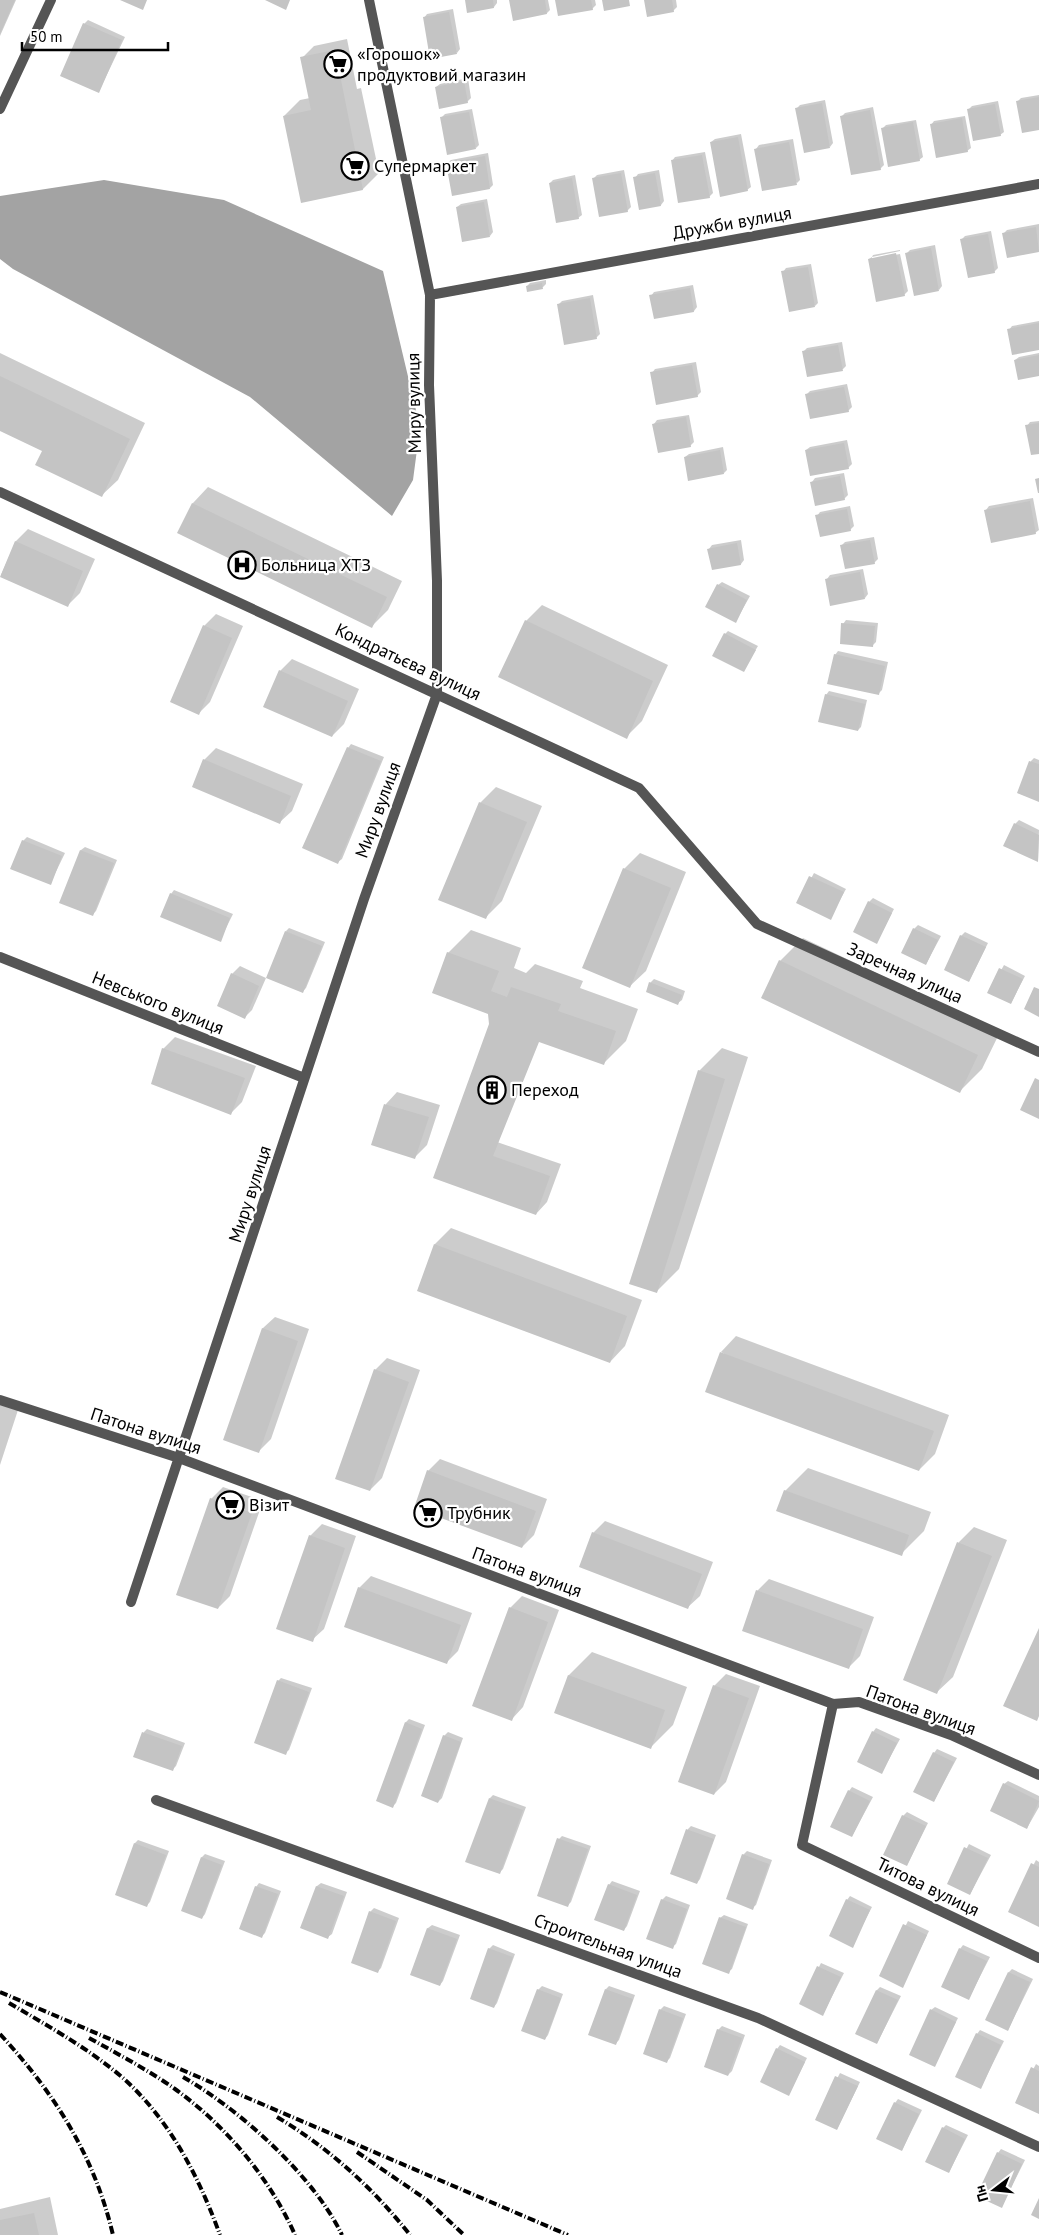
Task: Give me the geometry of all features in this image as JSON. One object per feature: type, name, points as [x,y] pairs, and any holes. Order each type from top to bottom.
[{"type":"street","points":[[0,109],[51,0]]},
{"type":"street","name":"Миру вулиця","points":[[131,1602],[304,1078],[437,694],[437,582],[429,384],[430,295],[369,0]]},
{"type":"street","name":"Дружби вулиця","points":[[430,295],[1039,184]]},
{"type":"street","name":"Кондратьєва вулиця","points":[[0,492],[639,788],[757,924]]},
{"type":"street","name":"Заречная улица","points":[[757,924],[1039,1052]]},
{"type":"street","name":"Невського вулиця","points":[[0,957],[304,1078]]},
{"type":"street","name":"Патона вулиця","points":[[0,1400],[179,1458],[833,1704],[859,1702],[951,1735],[1039,1775]]},
{"type":"street","name":"Титова вулиця","points":[[833,1704],[802,1845],[1039,1958]]},
{"type":"street","name":"Строительная улица","points":[[156,1800],[758,2018],[1039,2147]]},
{"type":"shaded area","points":[[104,180],[224,200],[383,271],[420,427],[413,480],[392,516],[250,397],[13,269],[0,259],[0,196]]},
{"type":"building","points":[[0,0],[15,0],[0,34]]},
{"type":"building","points":[[120,0],[147,0],[143,10]]},
{"type":"building","points":[[265,0],[290,0],[286,10]]},
{"type":"building","points":[[465,0],[493,0],[494,8],[467,13]]},
{"type":"building","points":[[509,0],[545,0],[547,14],[513,21]]},
{"type":"building","points":[[555,0],[591,0],[593,10],[558,16]]},
{"type":"building","points":[[602,0],[629,0],[630,6],[604,11]]},
{"type":"building","points":[[644,0],[672,0],[674,12],[647,17]]},
{"type":"building","points":[[449,12],[457,54],[430,59],[423,17]]},
{"type":"building","points":[[83,23],[122,40],[99,93],[60,76]]},
{"type":"building","points":[[335,50],[363,190],[301,203],[283,116],[311,110],[300,57]]},
{"type":"building","points":[[464,81],[468,103],[439,109],[435,87]]},
{"type":"building","points":[[1039,97],[1039,130],[1022,133],[1016,101]]},
{"type":"building","points":[[822,103],[830,148],[804,153],[795,108]]},
{"type":"building","points":[[995,104],[1001,136],[973,141],[967,109]]},
{"type":"building","points":[[870,110],[881,170],[851,175],[840,116]]},
{"type":"building","points":[[469,112],[476,149],[447,155],[440,117]]},
{"type":"building","points":[[962,118],[968,152],[936,158],[930,124]]},
{"type":"building","points":[[913,122],[920,161],[888,167],[881,128]]},
{"type":"building","points":[[738,137],[748,191],[720,197],[710,142]]},
{"type":"building","points":[[789,142],[797,185],[762,191],[754,149]]},
{"type":"building","points":[[702,155],[710,198],[678,203],[671,160]]},
{"type":"building","points":[[485,156],[490,189],[452,196],[446,163]]},
{"type":"building","points":[[621,173],[628,212],[599,217],[592,178]]},
{"type":"building","points":[[655,173],[661,206],[639,210],[633,177]]},
{"type":"building","points":[[572,178],[579,219],[556,223],[549,183]]},
{"type":"building","points":[[484,202],[490,237],[462,242],[456,207]]},
{"type":"building","points":[[1036,227],[1039,252],[1007,258],[1002,233]]},
{"type":"building","points":[[988,234],[995,273],[968,278],[960,239]]},
{"type":"building","points":[[931,248],[939,291],[914,296],[905,253]]},
{"type":"building","points":[[896,253],[905,296],[876,302],[868,259]]},
{"type":"building","points":[[808,267],[815,307],[789,312],[781,271]]},
{"type":"building","points":[[542,283],[543,289],[527,292],[526,286]]},
{"type":"building","points":[[690,288],[694,312],[654,319],[649,295]]},
{"type":"building","points":[[590,298],[597,339],[564,345],[557,304]]},
{"type":"building","points":[[1039,323],[1039,350],[1012,355],[1007,329]]},
{"type":"building","points":[[838,345],[843,371],[807,377],[802,351]]},
{"type":"building","points":[[1039,355],[1039,376],[1018,380],[1014,360]]},
{"type":"building","points":[[692,365],[698,397],[656,405],[650,372]]},
{"type":"building","points":[[0,376],[130,439],[102,497],[35,465],[42,451],[0,431]]},
{"type":"building","points":[[844,387],[849,412],[810,419],[805,394]]},
{"type":"building","points":[[686,417],[691,447],[658,453],[652,424]]},
{"type":"building","points":[[1039,423],[1039,454],[1031,455],[1025,425]]},
{"type":"building","points":[[844,443],[849,469],[810,476],[805,450]]},
{"type":"building","points":[[720,450],[724,474],[688,481],[684,457]]},
{"type":"building","points":[[840,476],[845,500],[815,506],[810,482]]},
{"type":"building","points":[[1039,478],[1039,493],[1038,493],[1035,479]]},
{"type":"building","points":[[1030,501],[1036,534],[991,543],[984,510]]},
{"type":"building","points":[[192,503],[387,597],[372,628],[177,533]]},
{"type":"building","points":[[847,509],[851,531],[820,537],[815,515]]},
{"type":"building","points":[[870,540],[875,564],[845,569],[840,545]]},
{"type":"building","points":[[15,541],[83,571],[68,607],[0,577]]},
{"type":"building","points":[[737,543],[741,565],[712,570],[707,549]]},
{"type":"building","points":[[860,572],[865,599],[830,606],[825,579]]},
{"type":"building","points":[[717,584],[747,600],[736,623],[705,607]]},
{"type":"building","points":[[525,620],[653,681],[627,739],[498,677]]},
{"type":"building","points":[[841,623],[875,626],[873,647],[840,644]]},
{"type":"building","points":[[203,625],[232,638],[199,715],[170,702]]},
{"type":"building","points":[[724,633],[756,650],[744,672],[712,656]]},
{"type":"building","points":[[834,654],[885,666],[879,695],[827,684]]},
{"type":"building","points":[[279,670],[348,701],[332,737],[263,707]]},
{"type":"building","points":[[825,694],[865,704],[858,731],[818,722]]},
{"type":"building","points":[[347,747],[381,761],[338,864],[302,848]]},
{"type":"building","points":[[203,759],[291,796],[280,824],[192,787]]},
{"type":"building","points":[[1029,761],[1039,764],[1039,802],[1017,793]]},
{"type":"building","points":[[479,802],[527,822],[486,919],[438,900]]},
{"type":"building","points":[[1014,823],[1039,835],[1038,862],[1003,846]]},
{"type":"building","points":[[22,840],[62,856],[51,885],[10,869]]},
{"type":"building","points":[[80,850],[114,863],[93,916],[59,903]]},
{"type":"building","points":[[623,868],[671,888],[630,988],[582,968]]},
{"type":"building","points":[[809,876],[844,892],[831,920],[796,903]]},
{"type":"building","points":[[170,893],[230,918],[221,942],[160,917]]},
{"type":"building","points":[[868,901],[892,913],[877,944],[853,932]]},
{"type":"building","points":[[913,928],[938,940],[926,965],[901,953]]},
{"type":"building","points":[[285,931],[322,946],[303,993],[266,978]]},
{"type":"building","points":[[960,935],[986,947],[969,982],[944,970]]},
{"type":"building","points":[[447,952],[499,971],[491,991],[507,997],[511,987],[561,1004],[558,1011],[616,1031],[604,1065],[539,1042],[493,1156],[550,1176],[536,1215],[433,1178],[489,1024],[488,1014],[432,993]]},
{"type":"building","points":[[779,960],[978,1055],[960,1093],[761,998]]},
{"type":"building","points":[[999,968],[1023,979],[1011,1004],[987,993]]},
{"type":"building","points":[[231,973],[259,986],[245,1019],[217,1006]]},
{"type":"building","points":[[649,982],[682,995],[678,1005],[646,992]]},
{"type":"building","points":[[1034,987],[1039,989],[1039,1017],[1024,1009]]},
{"type":"building","points":[[162,1048],[245,1078],[231,1115],[151,1084]]},
{"type":"building","points":[[698,1070],[725,1079],[657,1293],[629,1284]]},
{"type":"building","points":[[1035,1078],[1039,1080],[1039,1119],[1020,1110]]},
{"type":"building","points":[[384,1104],[429,1117],[415,1159],[371,1145]]},
{"type":"building","points":[[434,1244],[627,1316],[610,1363],[417,1291]]},
{"type":"building","points":[[262,1328],[298,1341],[259,1453],[223,1440]]},
{"type":"building","points":[[720,1352],[934,1431],[919,1471],[705,1392]]},
{"type":"building","points":[[374,1369],[409,1382],[370,1491],[335,1479]]},
{"type":"building","points":[[427,1470],[536,1511],[522,1548],[414,1508]]},
{"type":"building","points":[[784,1490],[909,1535],[902,1556],[776,1511]]},
{"type":"building","points":[[210,1498],[252,1513],[218,1609],[176,1595]]},
{"type":"building","points":[[592,1532],[702,1574],[688,1609],[579,1567]]},
{"type":"building","points":[[309,1535],[345,1548],[313,1642],[276,1629]]},
{"type":"building","points":[[957,1542],[992,1556],[937,1694],[903,1680]]},
{"type":"building","points":[[358,1587],[461,1625],[447,1664],[344,1627]]},
{"type":"building","points":[[756,1590],[863,1629],[849,1669],[742,1631]]},
{"type":"building","points":[[509,1607],[548,1622],[512,1721],[472,1706]]},
{"type":"building","points":[[1039,1628],[1039,1716],[1037,1721],[1003,1706]]},
{"type":"building","points":[[568,1675],[665,1710],[651,1749],[554,1713]]},
{"type":"building","points":[[277,1680],[309,1692],[286,1755],[254,1743]]},
{"type":"building","points":[[713,1685],[749,1698],[714,1795],[678,1782]]},
{"type":"building","points":[[405,1722],[422,1729],[393,1808],[376,1801]]},
{"type":"building","points":[[872,1731],[897,1743],[882,1774],[857,1762]]},
{"type":"building","points":[[142,1732],[182,1746],[173,1771],[133,1757]]},
{"type":"building","points":[[443,1735],[461,1742],[438,1803],[421,1796]]},
{"type":"building","points":[[933,1752],[954,1762],[934,1802],[913,1792]]},
{"type":"building","points":[[1003,1783],[1039,1801],[1027,1829],[990,1811]]},
{"type":"building","points":[[848,1790],[870,1801],[852,1837],[830,1827]]},
{"type":"building","points":[[489,1798],[523,1810],[500,1874],[465,1862]]},
{"type":"building","points":[[902,1815],[926,1826],[907,1866],[883,1855]]},
{"type":"building","points":[[686,1829],[714,1839],[697,1884],[670,1874]]},
{"type":"building","points":[[557,1838],[588,1849],[568,1907],[537,1896]]},
{"type":"building","points":[[134,1843],[166,1855],[147,1907],[115,1895]]},
{"type":"building","points":[[964,1847],[988,1858],[970,1895],[947,1884]]},
{"type":"building","points":[[742,1854],[769,1864],[753,1910],[726,1899]]},
{"type":"building","points":[[201,1857],[222,1865],[202,1919],[181,1911]]},
{"type":"building","points":[[1031,1863],[1039,1867],[1039,1927],[1008,1912]]},
{"type":"building","points":[[608,1884],[637,1895],[624,1931],[594,1920]]},
{"type":"building","points":[[255,1886],[278,1894],[262,1938],[239,1929]]},
{"type":"building","points":[[316,1886],[344,1896],[328,1939],[300,1928]]},
{"type":"building","points":[[661,1899],[687,1909],[673,1949],[646,1939]]},
{"type":"building","points":[[846,1899],[870,1910],[853,1948],[829,1936]]},
{"type":"building","points":[[369,1911],[396,1921],[378,1973],[351,1963]]},
{"type":"building","points":[[719,1917],[746,1927],[729,1974],[702,1964]]},
{"type":"building","points":[[903,1924],[927,1935],[903,1988],[879,1976]]},
{"type":"building","points":[[427,1928],[457,1939],[440,1986],[410,1975]]},
{"type":"building","points":[[488,1948],[513,1957],[494,2008],[470,1999]]},
{"type":"building","points":[[959,1948],[987,1961],[969,2000],[941,1987]]},
{"type":"building","points":[[817,1966],[841,1977],[823,2016],[799,2004]]},
{"type":"building","points":[[1008,1972],[1030,1982],[1008,2031],[985,2020]]},
{"type":"building","points":[[537,1989],[561,1998],[545,2040],[521,2031]]},
{"type":"building","points":[[605,1989],[633,1999],[616,2045],[588,2035]]},
{"type":"building","points":[[876,1990],[898,2000],[877,2044],[855,2034]]},
{"type":"building","points":[[659,2009],[683,2018],[667,2063],[643,2054]]},
{"type":"building","points":[[930,2009],[956,2022],[935,2067],[909,2055]]},
{"type":"building","points":[[717,2029],[742,2038],[728,2076],[704,2067]]},
{"type":"building","points":[[976,2033],[1001,2045],[981,2089],[955,2077]]},
{"type":"building","points":[[776,2048],[805,2062],[789,2096],[760,2082]]},
{"type":"building","points":[[1031,2067],[1039,2071],[1039,2114],[1015,2103]]},
{"type":"building","points":[[835,2076],[858,2086],[837,2130],[815,2120]]},
{"type":"building","points":[[894,2102],[919,2114],[902,2151],[876,2139]]},
{"type":"building","points":[[942,2127],[965,2139],[949,2173],[925,2162]]},
{"type":"building","points":[[997,2152],[1022,2164],[1002,2208],[976,2196]]},
{"type":"building","points":[[1039,2198],[1039,2219],[1031,2215]]},
{"type":"building","points":[[34,2213],[39,2235],[0,2235],[0,2220]]},
{"type":"railway","points":[[0,1992],[568,2235]]},
{"type":"railway","points":[[9,2003],[96,2057],[140,2094],[169,2131],[181,2150],[203,2192],[220,2235]]},
{"type":"railway","points":[[0,2034],[38,2079],[70,2127],[95,2178],[113,2235]]},
{"type":"railway","points":[[89,2038],[165,2082],[211,2119],[259,2173],[273,2193],[295,2235]]},
{"type":"railway","points":[[183,2077],[228,2107],[273,2146],[313,2190],[342,2235]]},
{"type":"railway","points":[[277,2117],[315,2142],[349,2170],[381,2201],[410,2235]]},
{"type":"railway","points":[[357,2152],[427,2200],[464,2235]]},
{"type":"place","name":"«Горошок» продуктовий магазин","points":[[338,64]]},
{"type":"place","name":"Супермаркет","points":[[355,166]]},
{"type":"place","name":"Больница ХТЗ","points":[[242,565]]},
{"type":"place","name":"Переход","points":[[492,1090]]},
{"type":"place","name":"Візит","points":[[230,1505]]},
{"type":"place","name":"Трубник","points":[[428,1513]]}]
